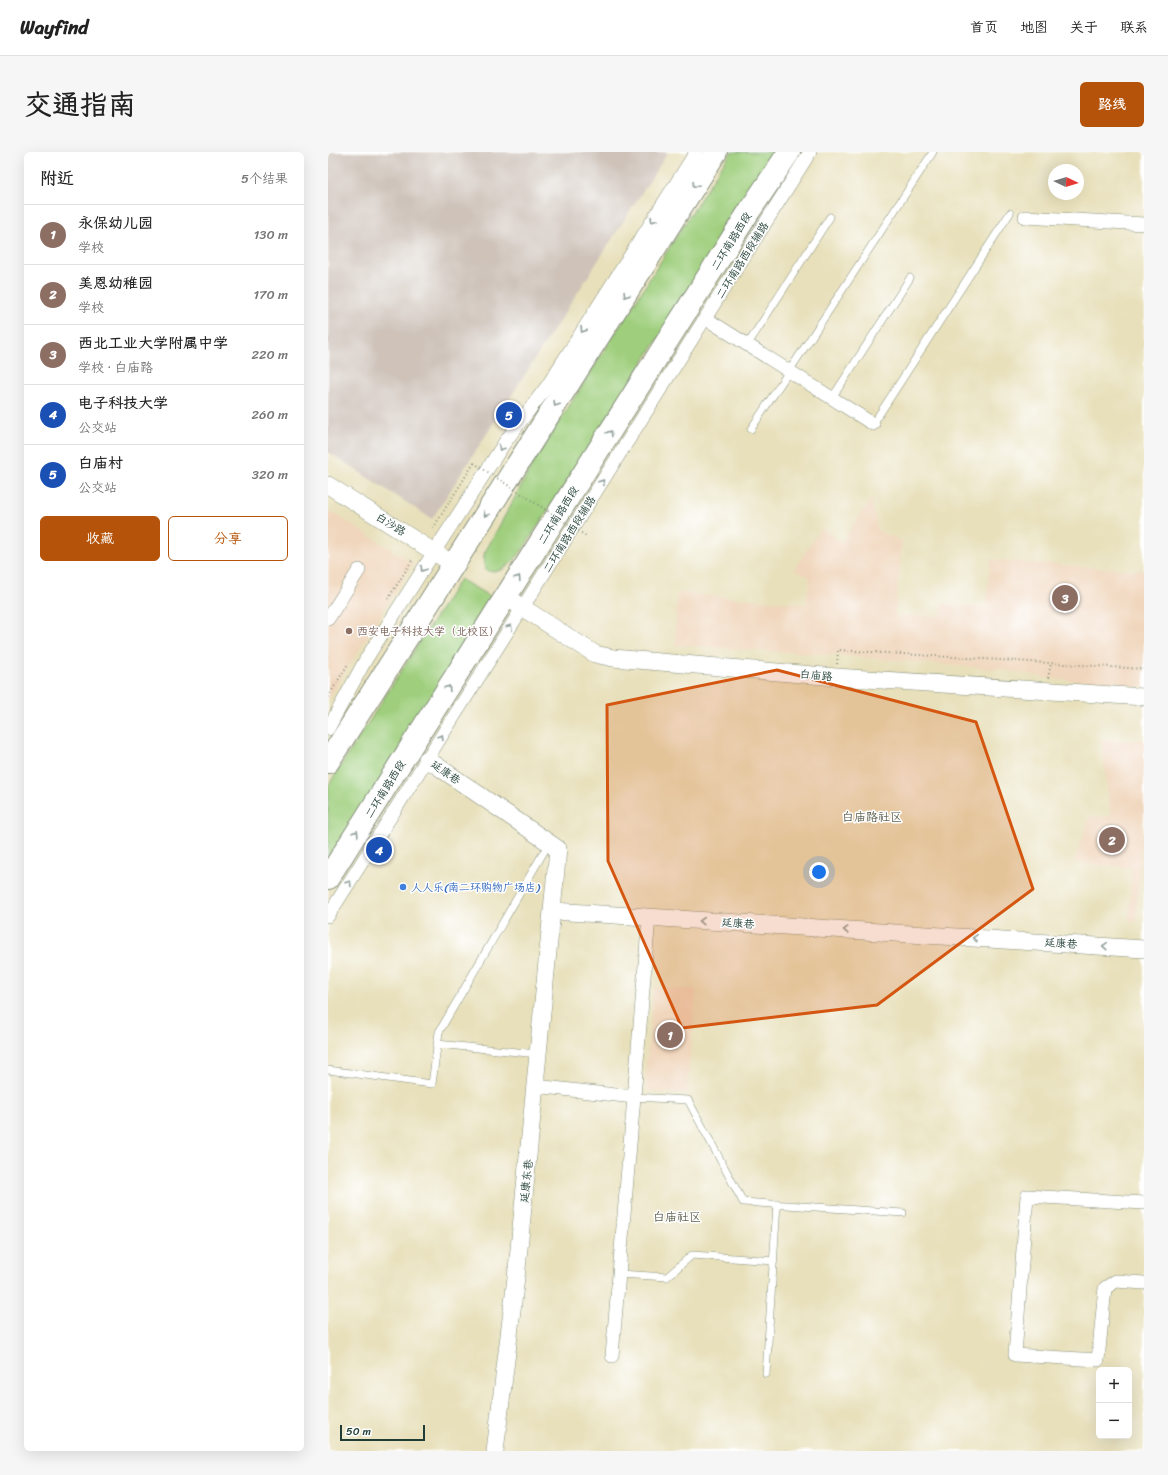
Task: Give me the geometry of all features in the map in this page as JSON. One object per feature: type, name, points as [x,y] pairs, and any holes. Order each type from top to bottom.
[{"type":"highway","points":[[328,762],[716,152]]},
{"type":"highway","name":"二环南路西段","points":[[328,878],[514,602],[788,152]]},
{"type":"street","points":[[328,730],[366,659],[434,552],[505,442],[548,385],[696,152]]},
{"type":"street","name":"二环南路西段辅路","points":[[328,916],[427,759],[514,602],[705,318],[810,152]]},
{"type":"street","points":[[1025,217],[1144,224]]},
{"type":"street","points":[[705,318],[873,424]]},
{"type":"street","name":"白沙路","points":[[328,485],[453,564]]},
{"type":"street","points":[[328,619],[359,570]]},
{"type":"street","name":"白庙路","points":[[514,602],[595,654],[613,658],[836,677],[1144,697]]},
{"type":"street","name":"延康巷","points":[[427,759],[558,849],[553,912],[1144,949]]},
{"type":"street","name":"延康东巷","points":[[496,1451],[517,1269],[553,912]]},
{"type":"street","points":[[612,1356],[650,917]]},
{"type":"street","points":[[535,1086],[634,1097]]},
{"type":"street","points":[[1144,1203],[1027,1196],[1014,1355],[1098,1360],[1105,1288],[1116,1281],[1144,1283]]},
{"type":"lane","points":[[752,429],[933,152]]},
{"type":"lane","points":[[873,424],[1010,214]]},
{"type":"lane","points":[[748,344],[830,217]]},
{"type":"lane","points":[[832,398],[910,278]]},
{"type":"lane","points":[[328,1070],[432,1084],[439,1032],[549,843]]},
{"type":"lane","points":[[437,1044],[539,1054]]},
{"type":"lane","points":[[634,1097],[688,1100],[743,1202],[903,1213]]},
{"type":"lane","points":[[766,1374],[777,1204]]},
{"type":"lane","points":[[619,1274],[667,1277],[692,1255],[774,1260]]},
{"type":"path","points":[[433,528],[474,463],[586,536]]},
{"type":"path","points":[[836,677],[838,650],[1144,669]]},
{"type":"highlighted area","points":[[777,670],[976,722],[1033,889],[877,1005],[682,1028],[608,861],[607,705]]},
{"type":"shaded area","points":[[328,152],[668,152],[432,519],[328,452]]},
{"type":"shaded area","points":[[871,499],[878,531],[902,541],[895,616],[940,616],[942,604],[985,608],[991,560],[1144,571],[1144,687],[1048,678],[1006,670],[837,655],[675,645],[677,593],[806,604],[810,577],[794,570],[821,528],[841,543]]},
{"type":"shaded area","name":"西安电子科技大学（北校区）","points":[[328,510],[413,563],[328,700]]},
{"type":"shaded area","points":[[1101,740],[1144,740],[1144,814],[1136,923],[1129,921],[1132,868],[1074,863],[1090,816],[1111,817]]},
{"type":"shaded area","points":[[654,987],[696,990],[687,1094],[648,1091],[645,1080]]},
{"type":"green space","points":[[732,152],[778,152],[523,549],[512,562],[502,569],[492,572],[486,570],[484,565],[484,554],[537,457],[720,168]]},
{"type":"green space","points":[[460,579],[496,600],[328,861],[328,786]]},
{"type":"place","name":"白庙村","points":[[509,415]]},
{"type":"place","name":"西北工业大学附属中学","points":[[1065,598]]},
{"type":"place","name":"西安电子科技大学（北校区）","points":[[349,631]]},
{"type":"place","name":"美恩幼稚园","points":[[1112,840]]},
{"type":"place","name":"电子科技大学","points":[[379,850]]},
{"type":"place","name":"人人乐(南二环购物广场店)","points":[[403,887]]},
{"type":"place","name":"永保幼儿园","points":[[670,1035]]},
{"type":"district","name":"白庙路社区","points":[[872,817]]},
{"type":"district","name":"白庙社区","points":[[677,1217]]}]
